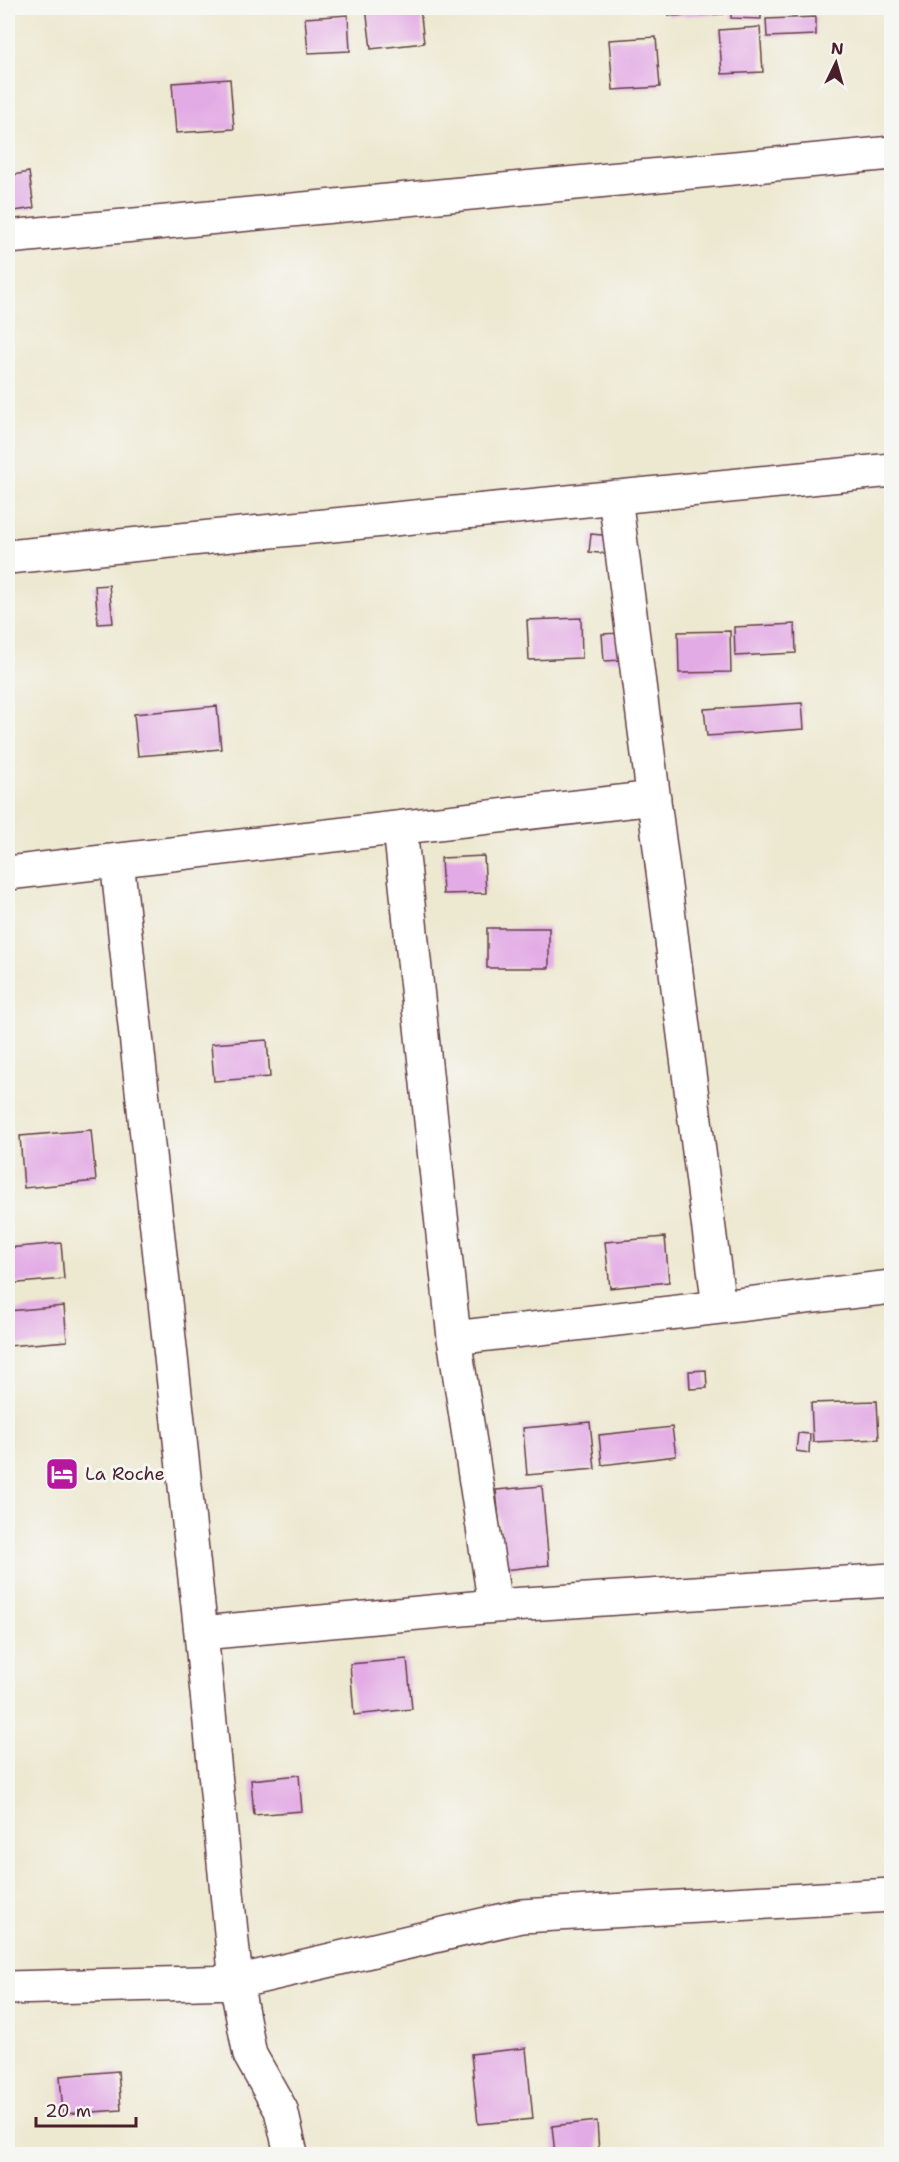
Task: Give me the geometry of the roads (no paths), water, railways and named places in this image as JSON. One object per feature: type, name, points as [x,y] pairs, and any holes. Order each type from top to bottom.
[{"type":"street","points":[[8,237],[891,153]]},
{"type":"street","points":[[8,557],[891,470]]},
{"type":"street","points":[[615,497],[719,1307]]},
{"type":"street","points":[[8,873],[654,798]]},
{"type":"street","points":[[400,828],[454,1338],[495,1606]]},
{"type":"street","points":[[117,860],[201,1633],[236,1982],[250,2055],[281,2110],[291,2154]]},
{"type":"street","points":[[454,1338],[891,1287]]},
{"type":"street","points":[[201,1633],[495,1606],[891,1580]]},
{"type":"street","points":[[8,1988],[236,1982],[521,1916],[891,1895]]},
{"type":"place","name":"La Roche","points":[[62,1474]]}]
